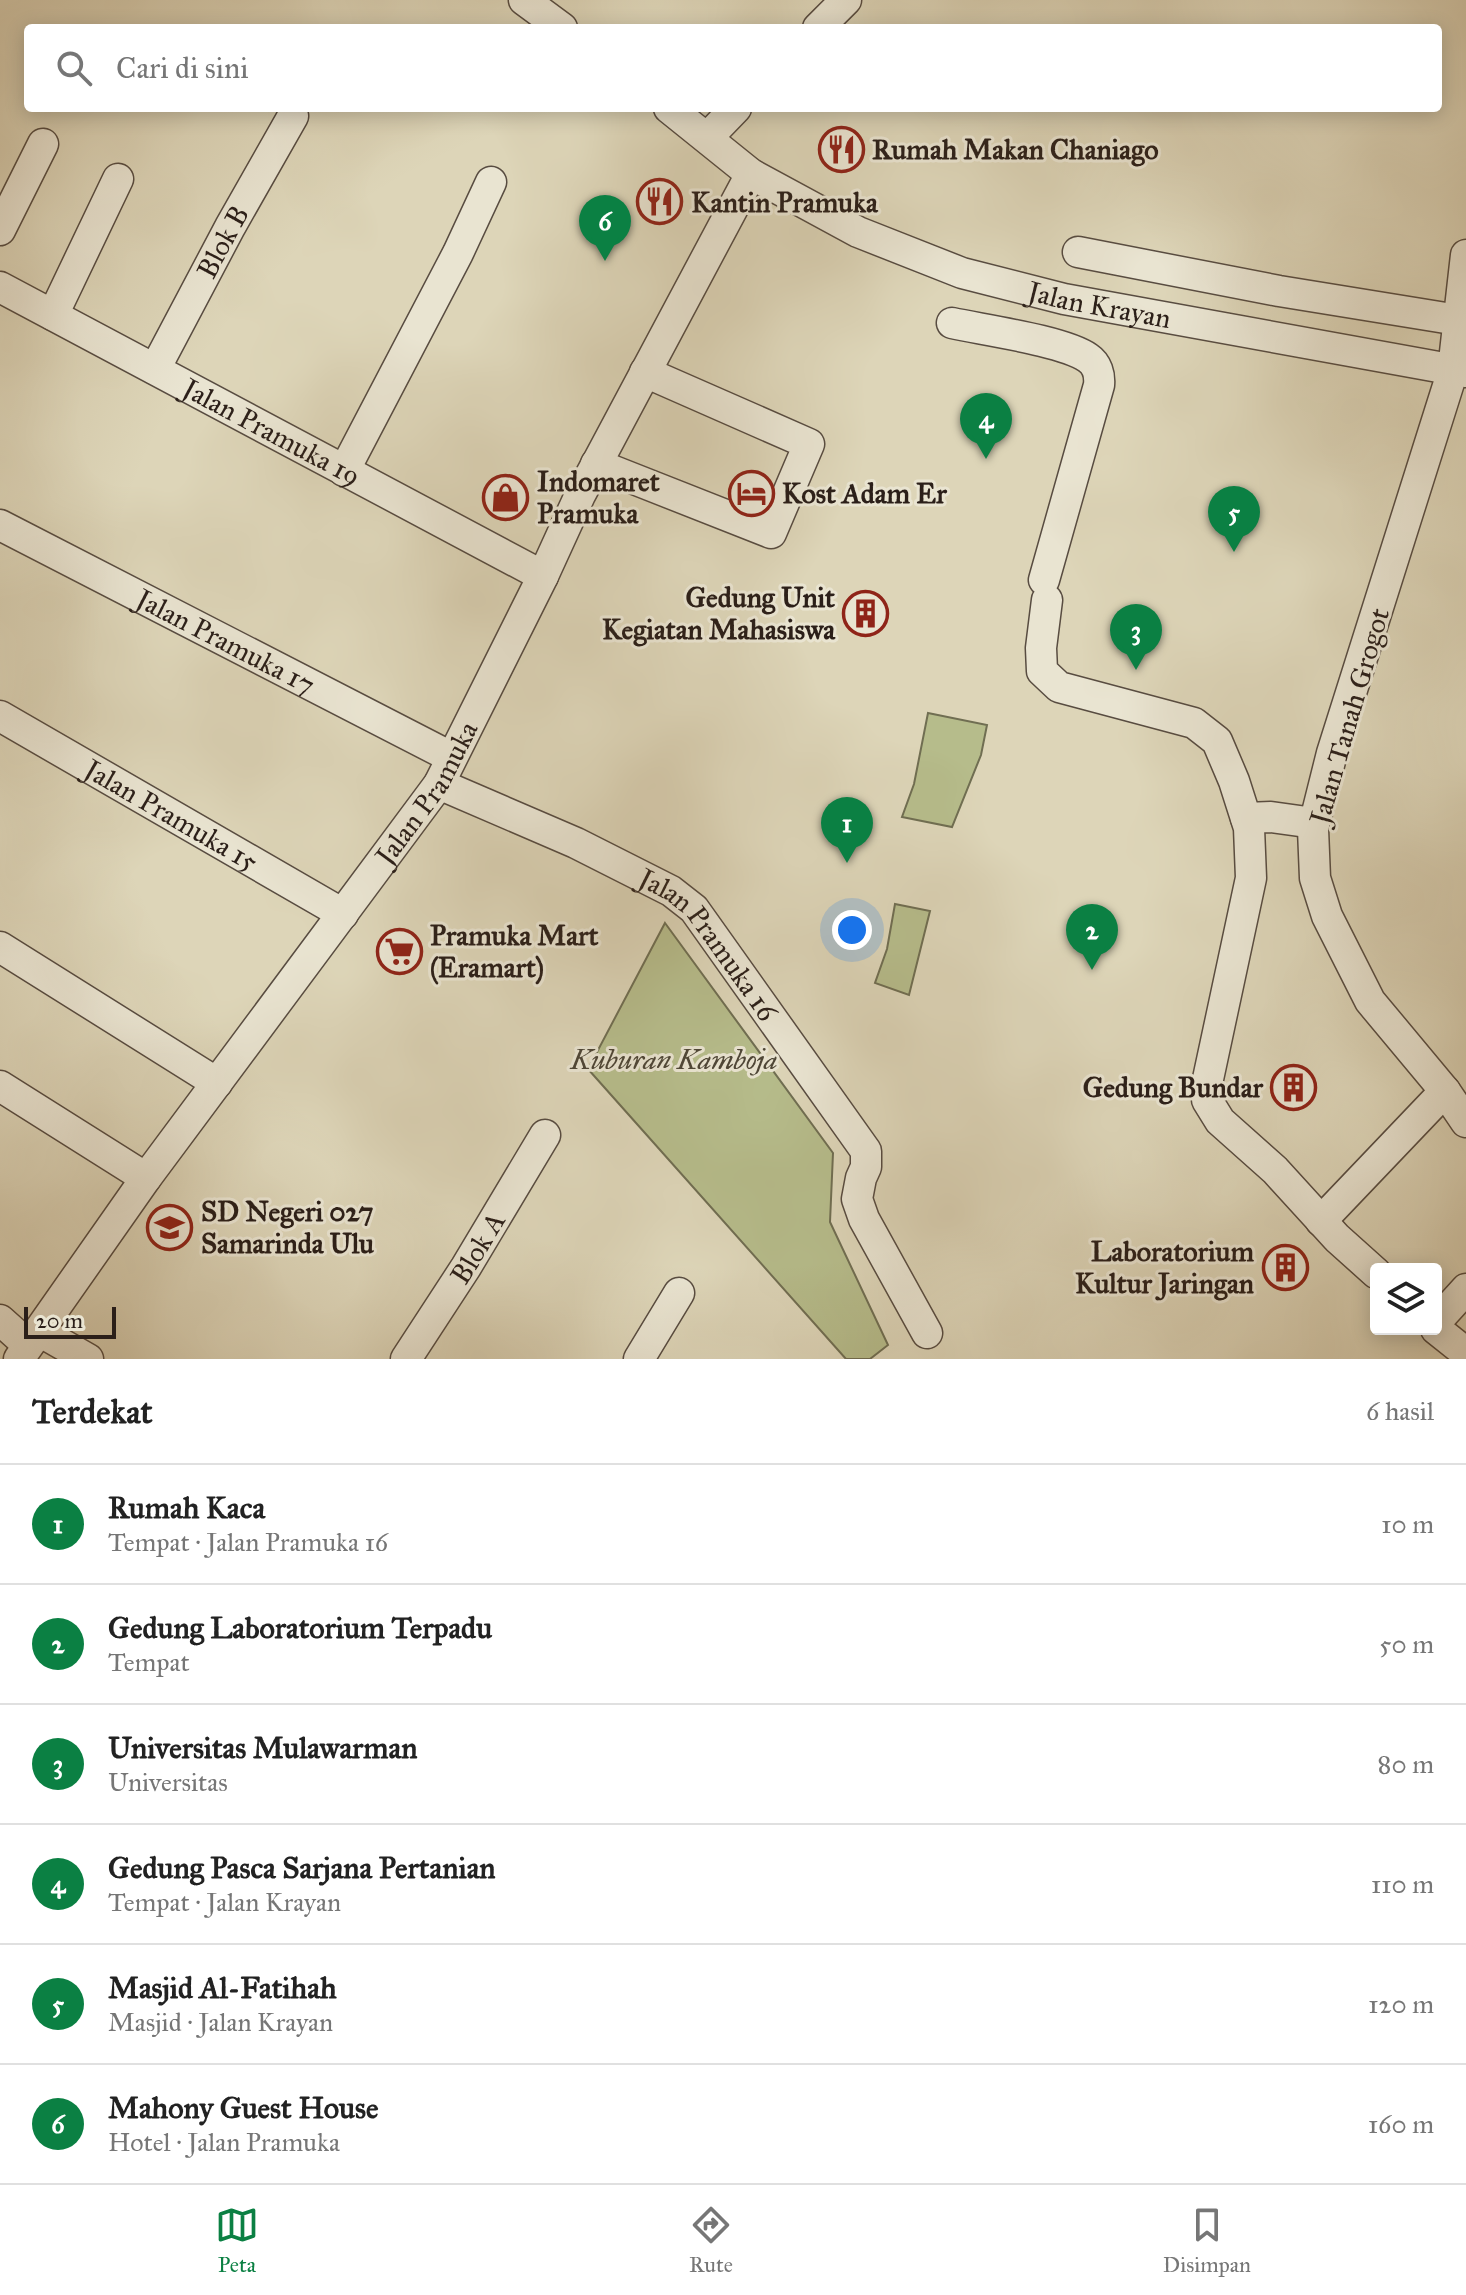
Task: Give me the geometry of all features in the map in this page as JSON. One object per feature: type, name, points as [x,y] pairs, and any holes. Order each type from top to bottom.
[{"type":"street","points":[[524,0],[557,24]]},
{"type":"street","points":[[822,24],[846,0]]},
{"type":"street","name":"Jalan Krayan","points":[[674,112],[751,174],[858,232],[962,273],[1064,299],[1460,371]]},
{"type":"street","points":[[708,137],[732,112]]},
{"type":"street","name":"Blok B","points":[[155,369],[293,116]]},
{"type":"street","points":[[0,230],[43,144]]},
{"type":"street","name":"Jalan Pramuka","points":[[29,1345],[146,1178],[343,914],[445,771],[596,464],[751,174]]},
{"type":"street","points":[[53,315],[118,179]]},
{"type":"street","points":[[344,471],[458,253],[491,182]]},
{"type":"street","points":[[1078,252],[1279,291],[1458,320]]},
{"type":"street","name":"Jalan Tanah Grogot","points":[[1465,264],[1458,320],[1460,371],[1332,753],[1314,823],[1315,878],[1335,935],[1370,1001],[1445,1091],[1466,1122]]},
{"type":"street","name":"Jalan Pramuka 19","points":[[0,287],[543,576]]},
{"type":"street","points":[[952,323],[1069,349],[1090,359],[1100,374],[1046,590],[1042,671],[1059,687],[1194,723],[1217,741],[1249,828],[1251,878],[1208,1079],[1207,1100],[1220,1121],[1275,1170],[1321,1221],[1370,1267]]},
{"type":"street","points":[[596,464],[771,533],[809,444],[645,372]]},
{"type":"street","name":"Jalan Pramuka 17","points":[[0,525],[445,771]]},
{"type":"street","name":"Jalan Pramuka 15","points":[[0,716],[343,914]]},
{"type":"street","name":"Jalan Pramuka 16","points":[[445,771],[671,891],[694,909],[866,1151],[866,1167],[857,1199],[864,1219],[927,1333]]},
{"type":"street","points":[[1246,818],[1271,817],[1314,823]]},
{"type":"street","points":[[0,947],[217,1083]]},
{"type":"street","points":[[0,1086],[146,1178]]},
{"type":"street","points":[[1321,1221],[1445,1091]]},
{"type":"street","name":"Blok A","points":[[406,1359],[466,1267],[545,1135]]},
{"type":"street","points":[[1442,1315],[1466,1289]]},
{"type":"street","points":[[639,1359],[679,1293]]},
{"type":"street","points":[[0,1320],[29,1345],[88,1359]]},
{"type":"street","points":[[1442,1334],[1466,1353]]},
{"type":"green space","points":[[928,713],[987,725],[981,755],[952,827],[902,817],[914,784]]},
{"type":"green space","points":[[895,904],[930,911],[909,995],[875,983],[887,949]]},
{"type":"green space","name":"Kuburan Kamboja","points":[[665,923],[833,1153],[830,1222],[888,1345],[870,1359],[846,1359],[588,1069]]},
{"type":"place","name":"Rumah Makan Chaniago","points":[[841,149]]},
{"type":"place","name":"Kantin Pramuka","points":[[660,202]]},
{"type":"place","name":"Mahony Guest House","points":[[605,261]]},
{"type":"place","name":"Gedung Pasca Sarjana Pertanian","points":[[986,459]]},
{"type":"place","name":"Kost Adam Er","points":[[751,493]]},
{"type":"place","name":"Indomaret Pramuka","points":[[506,497]]},
{"type":"place","name":"Masjid Al-Fatihah","points":[[1234,552]]},
{"type":"place","name":"Gedung Unit Kegiatan Mahasiswa","points":[[866,613]]},
{"type":"place","name":"Universitas Mulawarman","points":[[1136,670]]},
{"type":"place","name":"Rumah Kaca","points":[[847,863]]},
{"type":"place","name":"Pramuka Mart (Eramart)","points":[[399,951]]},
{"type":"place","name":"Gedung Laboratorium Terpadu","points":[[1092,970]]},
{"type":"place","name":"Gedung Bundar","points":[[1294,1087]]},
{"type":"place","name":"SD Negeri 027 Samarinda Ulu","points":[[170,1227]]},
{"type":"place","name":"Laboratorium Kultur Jaringan","points":[[1285,1267]]}]
